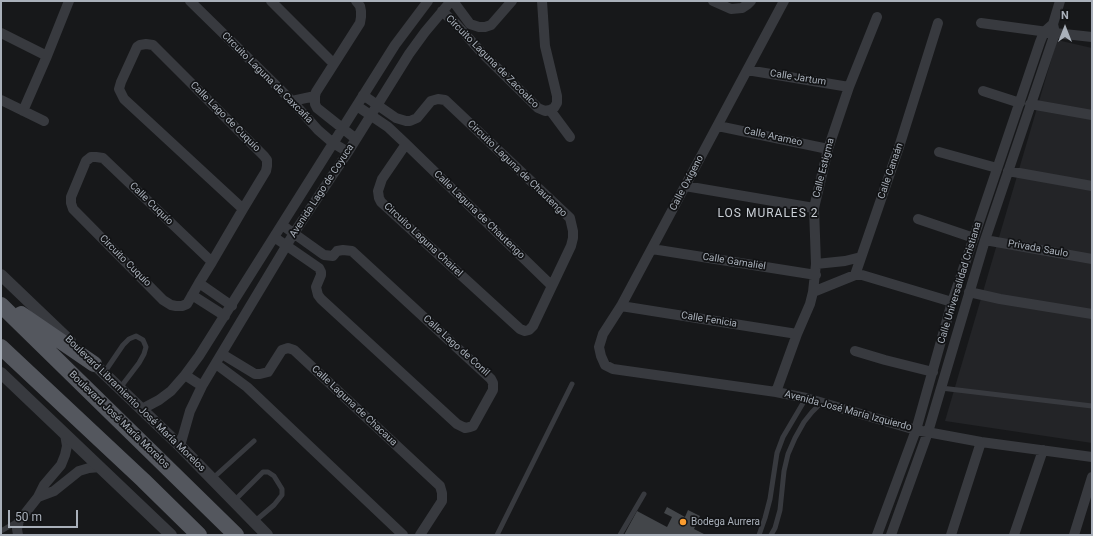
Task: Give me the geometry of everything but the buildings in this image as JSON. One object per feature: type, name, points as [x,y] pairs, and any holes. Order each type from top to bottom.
[{"type":"main road","points":[[1,300],[99,369]]},
{"type":"main road","name":"Boulevard José María Morelos","points":[[1,304],[236,535]]},
{"type":"main road","points":[[1,347],[143,480],[199,535]]},
{"type":"street","points":[[22,111],[47,56],[69,1]]},
{"type":"street","name":"Circuito Laguna de Caxcaña","points":[[190,1],[292,101],[318,130],[348,152]]},
{"type":"street","points":[[271,1],[334,64]]},
{"type":"street","points":[[356,1],[360,6],[361,11],[362,17],[360,23],[316,92],[315,96],[315,104],[318,108],[356,139]]},
{"type":"street","name":"Avenida Lago de Coyuca","points":[[142,409],[159,400],[171,391],[199,356],[232,306],[395,45],[428,1]]},
{"type":"street","name":"Avenida Lago de Coyuca","points":[[180,446],[190,411],[202,386],[286,246],[348,152],[409,54],[442,11],[452,1]]},
{"type":"street","name":"Circuito Laguna de Zacoalco","points":[[452,1],[470,24],[475,27],[485,27],[490,25],[512,1]]},
{"type":"street","name":"Circuito Laguna de Zacoalco","points":[[442,11],[538,108],[545,111],[554,108],[557,103],[557,96],[545,46],[542,1]]},
{"type":"street","points":[[712,1],[731,9],[742,8],[751,1]]},
{"type":"street","name":"Calle Oxígeno","points":[[605,365],[599,347],[603,334],[621,306],[784,1]]},
{"type":"street","points":[[1050,30],[1060,1]]},
{"type":"street","name":"Calle Estigma","points":[[776,392],[797,334],[810,304],[813,292],[816,275],[814,208],[828,149],[849,87],[877,17]]},
{"type":"street","name":"Calle Canaán","points":[[855,275],[899,147],[938,23]]},
{"type":"street","points":[[981,23],[1050,30],[1092,37]]},
{"type":"street","name":"Calle Universalidad Cristiana","points":[[877,535],[916,430],[952,302],[997,168],[1020,103],[1050,30]]},
{"type":"street","name":"Calle Universalidad Cristiana","points":[[891,535],[928,432],[985,240],[1030,104],[1050,30]]},
{"type":"street","points":[[1,34],[47,56]]},
{"type":"street","name":"Calle Lago de Cuquío","points":[[189,299],[266,171],[268,166],[267,160],[153,45],[140,45],[137,47],[120,82],[120,93],[124,99],[243,209]]},
{"type":"street","name":"Calle Jartum","points":[[747,70],[849,87]]},
{"type":"street","points":[[983,91],[1020,103]]},
{"type":"street","name":"Circuito Laguna de Chautengo","points":[[363,95],[396,118],[404,121],[410,121],[417,118],[431,101],[438,99],[445,100],[570,218],[573,231],[571,246],[533,326],[529,330],[525,331]]},
{"type":"street","points":[[292,101],[315,96]]},
{"type":"street","points":[[1,100],[44,121]]},
{"type":"street","points":[[1030,104],[1092,115]]},
{"type":"street","points":[[357,106],[388,128],[406,144]]},
{"type":"street","points":[[550,110],[570,137]]},
{"type":"street","name":"Calle Arameo","points":[[718,126],[828,149]]},
{"type":"street","name":"Calle Laguna de Chautengo","points":[[406,144],[552,286]]},
{"type":"street","name":"Circuito Laguna Chairel","points":[[406,144],[382,179],[378,191],[381,202],[520,330],[525,331]]},
{"type":"street","points":[[939,152],[997,168]]},
{"type":"street","name":"Calle Cuquío","points":[[71,203],[71,197],[86,161],[91,157],[96,156],[103,158],[212,262]]},
{"type":"street","points":[[1008,171],[1092,186]]},
{"type":"street","points":[[685,186],[814,208]]},
{"type":"street","name":"Circuito Cuquío","points":[[71,203],[73,209],[163,300],[170,305],[182,306],[189,299],[225,316]]},
{"type":"street","points":[[918,219],[974,238]]},
{"type":"street","name":"Calle Lago de Conil","points":[[274,238],[319,268],[321,275],[316,287],[318,295],[321,299],[457,424],[465,428],[473,426],[493,390],[493,383],[491,379],[352,252],[343,250],[337,251],[333,256],[324,255],[282,225]]},
{"type":"street","name":"Privada Saulo","points":[[985,240],[1092,259]]},
{"type":"street","name":"Calle Gamaliel","points":[[652,248],[816,275]]},
{"type":"street","points":[[816,264],[845,261],[861,257]]},
{"type":"street","name":"Boulevard Libramiento José María Morelos","points":[[1,275],[180,446],[267,535]]},
{"type":"street","points":[[813,292],[855,275],[862,275],[952,302]]},
{"type":"street","points":[[199,283],[232,306]]},
{"type":"street","points":[[969,292],[1000,299],[1092,314]]},
{"type":"street","name":"Calle Fenicia","points":[[621,306],[797,334]]},
{"type":"street","name":"Calle Laguna de Chacaua","points":[[255,374],[268,372],[282,350],[288,348],[294,350],[440,486],[442,501],[420,535]]},
{"type":"street","points":[[855,351],[933,372]]},
{"type":"street","points":[[222,354],[255,374],[247,386]]},
{"type":"street","points":[[216,364],[247,386],[403,535]]},
{"type":"street","name":"Avenida José María Izquierdo","points":[[605,365],[612,369],[776,392],[806,398],[916,430],[981,442],[1092,457]]},
{"type":"street","points":[[1,374],[171,535]]},
{"type":"street","points":[[185,375],[202,386]]},
{"type":"street","points":[[18,535],[17,529],[22,516],[38,497],[44,485],[61,466],[67,446],[65,434]]},
{"type":"street","points":[[951,535],[981,442]]},
{"type":"street","points":[[1014,535],[1043,450]]},
{"type":"street","points":[[38,497],[54,491],[79,471],[100,467]]},
{"type":"street","points":[[1074,535],[1092,477]]},
{"type":"lane","points":[[99,369],[129,339],[136,336],[143,340],[146,347],[144,354],[119,389]]},
{"type":"lane","points":[[497,535],[572,384]]},
{"type":"lane","points":[[941,388],[1092,406]]},
{"type":"lane","points":[[759,535],[770,499],[777,453],[783,437],[806,398]]},
{"type":"lane","points":[[772,535],[780,510],[784,471],[788,454],[804,422],[821,402]]},
{"type":"lane","points":[[212,479],[254,441]]},
{"type":"lane","points":[[234,501],[263,472],[268,472],[274,476],[282,489],[282,495],[274,505],[254,522]]},
{"type":"lane","points":[[620,535],[644,494]]},
{"type":"lane","points":[[1,531],[19,521]]},
{"type":"shaded area","points":[[1057,40],[1092,48],[1092,443],[945,421]]},
{"type":"place","name":"Bodega Aurrera","points":[[683,522]]},
{"type":"district","name":"LOS MURALES 2","points":[[768,214]]}]
